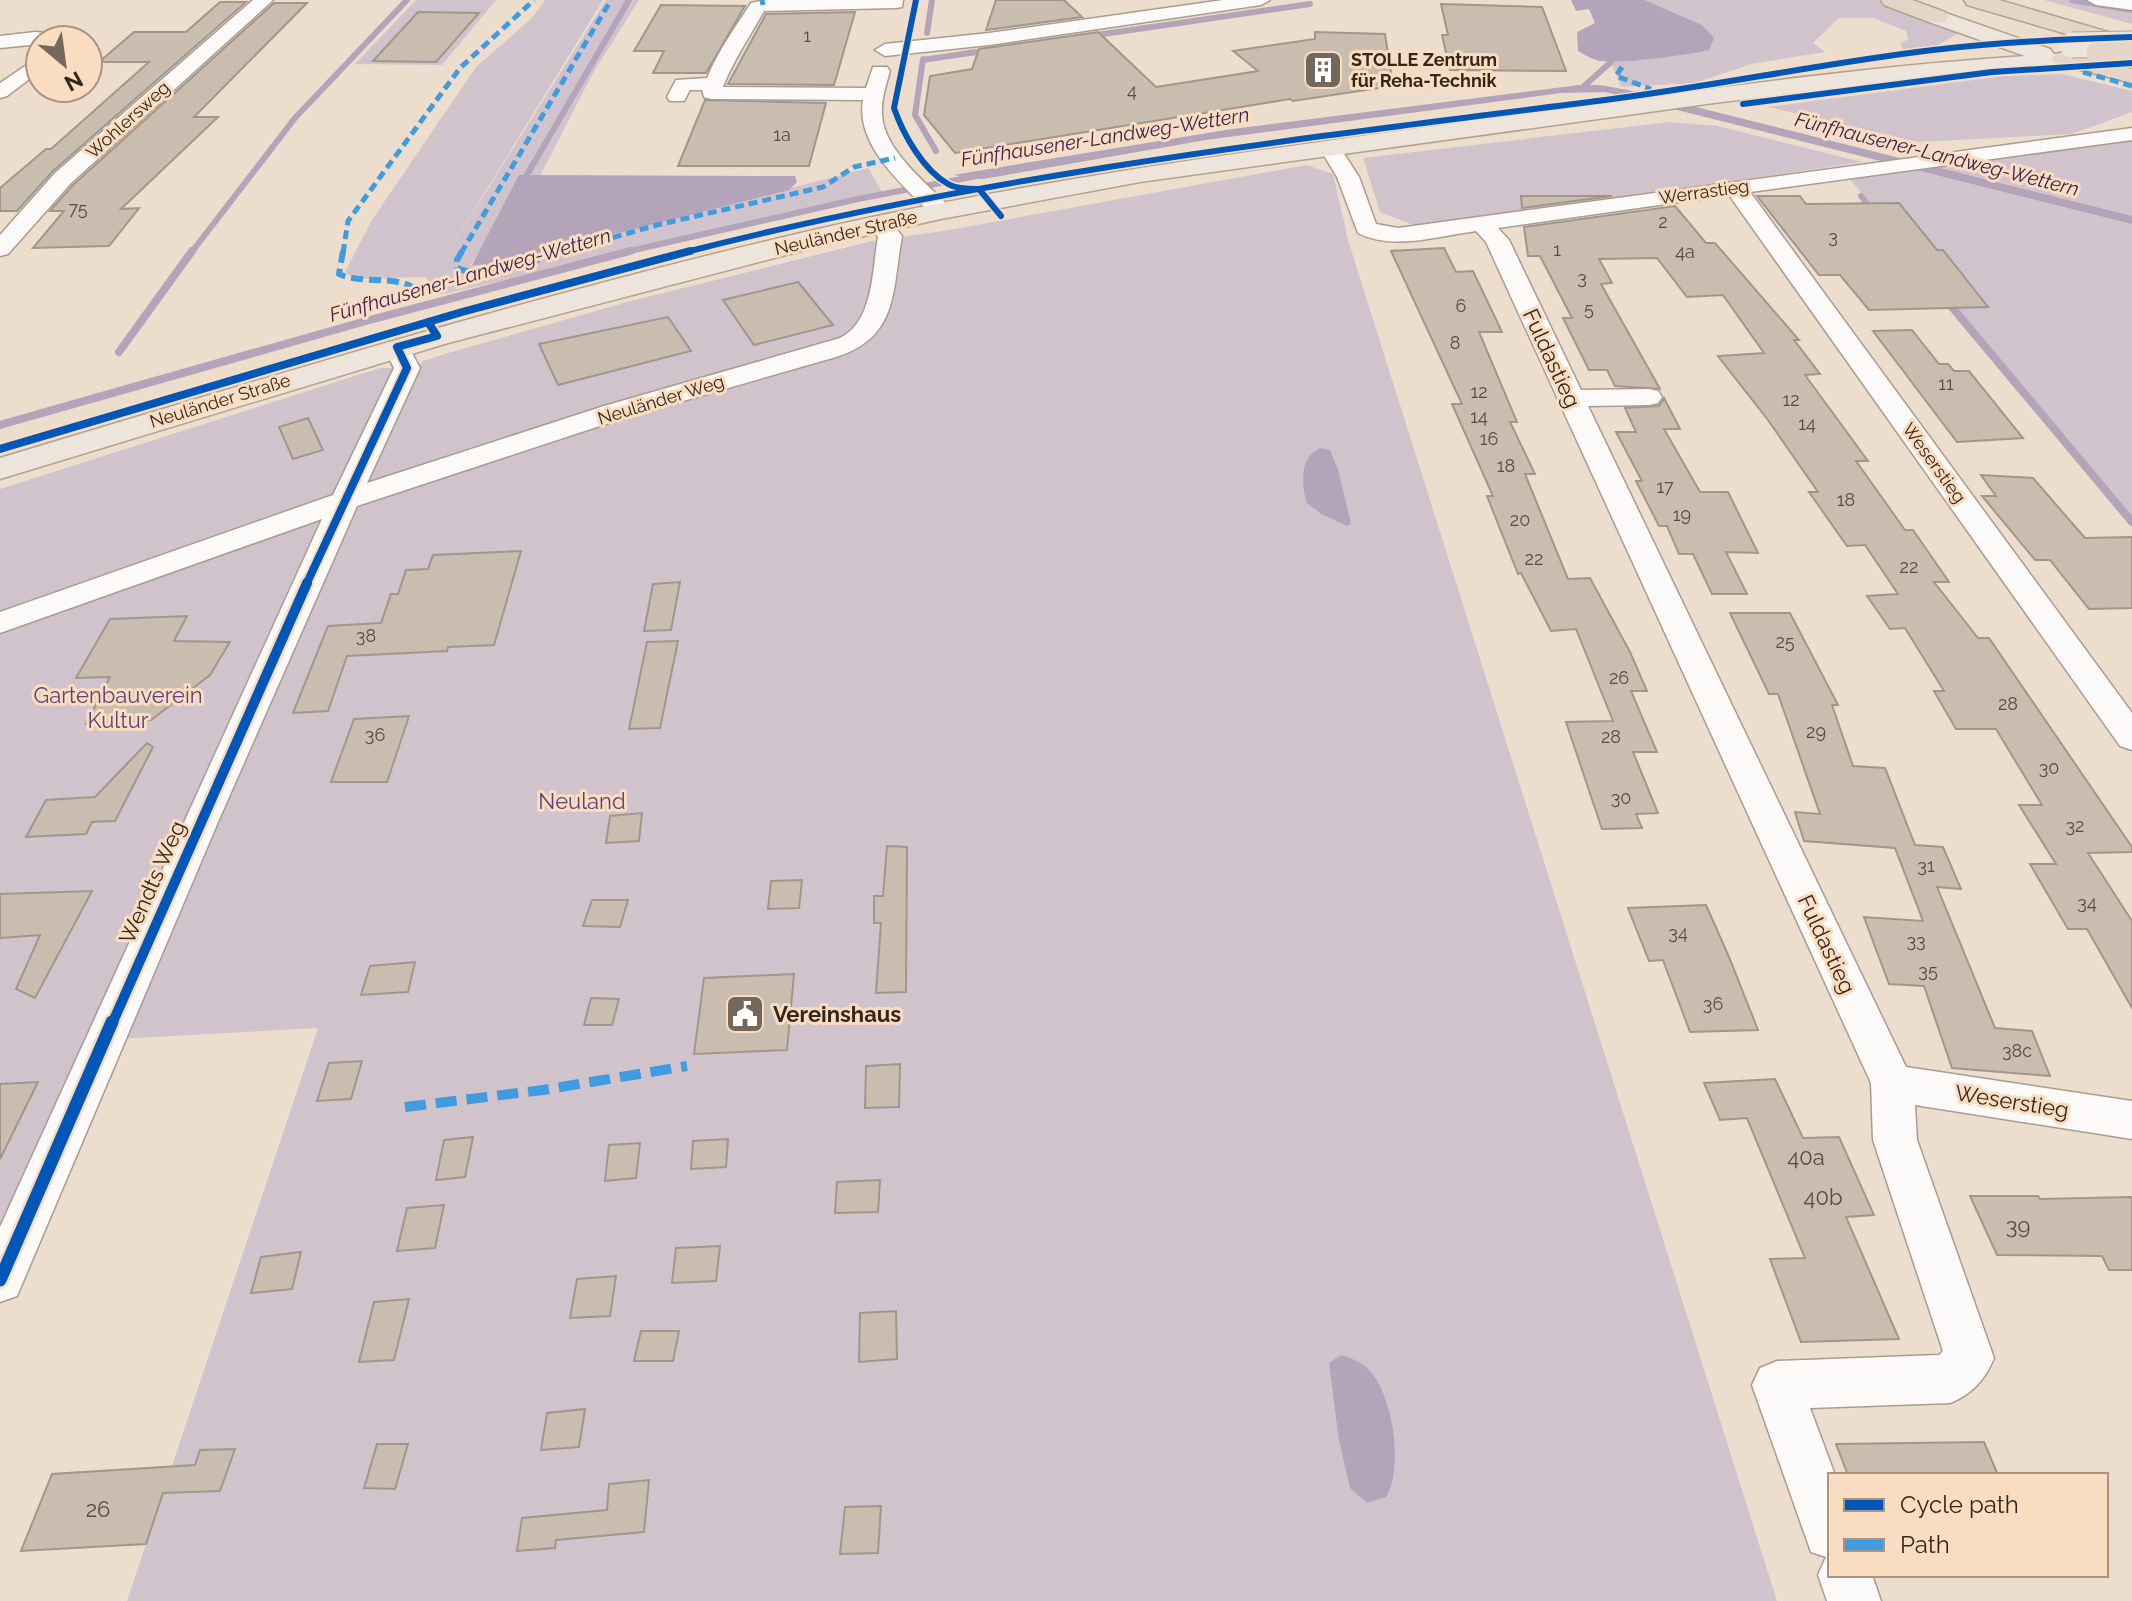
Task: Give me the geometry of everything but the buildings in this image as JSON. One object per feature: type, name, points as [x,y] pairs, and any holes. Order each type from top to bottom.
[{"type":"highway","points":[[1892,0],[1937,17]]},
{"type":"highway","points":[[1975,0],[2117,54],[2132,76]]},
{"type":"highway","points":[[2010,0],[2132,36]]},
{"type":"highway","points":[[2068,52],[2117,54]]},
{"type":"main road","points":[[1937,17],[2026,49],[2068,52]]},
{"type":"main road","points":[[1937,17],[1966,37],[1966,47],[1954,57]]},
{"type":"main road","name":"Neuländer Straße","points":[[0,469],[397,347],[880,224],[933,202],[1688,100],[1954,57],[2026,49]]},
{"type":"main road","name":"Neuländer Straße","points":[[1714,96],[2068,52],[2117,54]]},
{"type":"street","name":"Wohlersweg","points":[[0,249],[63,178],[264,0]]},
{"type":"street","points":[[885,50],[989,39],[1261,0]]},
{"type":"street","points":[[2096,0],[2132,5]]},
{"type":"street","points":[[874,94],[711,93],[727,53],[735,47],[755,10],[763,5],[897,2],[874,94],[872,124],[933,202]]},
{"type":"street","points":[[0,42],[24,38]]},
{"type":"street","points":[[0,92],[24,74]]},
{"type":"street","points":[[677,97],[683,84],[715,84]]},
{"type":"street","name":"Werrastieg","points":[[1330,147],[1348,177],[1364,224],[1372,231],[1405,235],[1897,164],[2132,134]]},
{"type":"street","name":"Weserstieg","points":[[1735,187],[2132,738]]},
{"type":"street","name":"Neuländer Weg","points":[[0,623],[344,501],[599,418],[854,341],[871,325],[882,280],[890,236],[880,224]]},
{"type":"street","name":"Fuldastieg","points":[[1482,224],[1497,240],[1892,1083],[1895,1140],[1970,1358],[1950,1379],[1777,1385],[1828,1527]]},
{"type":"street","points":[[344,501],[407,368],[397,347]]},
{"type":"street","points":[[1571,398],[1649,397]]},
{"type":"street","name":"Wendts Weg","points":[[0,1280],[344,501]]},
{"type":"street","name":"Weserstieg","points":[[1892,1083],[2132,1120]]},
{"type":"street","points":[[1846,1577],[1854,1601]]},
{"type":"green space","points":[[416,0],[496,0],[442,65],[355,64]]},
{"type":"green space","points":[[545,0],[603,0],[437,270],[606,0],[639,0],[593,73],[541,174],[470,265],[486,267],[868,168],[884,195],[439,295],[425,277],[354,279],[345,272],[372,220],[476,67],[532,18]]},
{"type":"green space","points":[[1645,0],[1880,0],[1936,22],[1957,34],[1936,46],[1905,52],[1900,44],[1908,39],[1906,31],[1873,18],[1839,18],[1813,43],[1825,52],[1751,64],[1695,83],[1621,87],[1611,62],[1667,55],[1702,25]]},
{"type":"green space","points":[[2044,0],[2084,0],[2132,8],[2132,24]]},
{"type":"green space","points":[[2062,74],[2132,91],[2132,112],[2072,134],[1918,142],[1768,107],[2004,76]]},
{"type":"green space","points":[[1670,122],[1718,126],[1862,162],[1421,228],[1380,212],[1363,158]]},
{"type":"green space","points":[[2132,139],[2132,519],[1848,177]]},
{"type":"green space","points":[[1307,165],[1333,174],[1348,240],[1777,1601],[127,1601],[318,1028],[98,1040],[0,1256],[0,622],[325,501],[0,615],[0,489],[380,368],[393,368],[399,374],[415,372],[423,361],[448,353],[631,301],[872,241]]},
{"type":"shaded area","points":[[1571,0],[1645,0],[1702,25],[1714,38],[1709,50],[1699,52],[1639,60],[1598,60],[1578,51],[1577,32],[1595,23],[1589,9],[1576,11]]},
{"type":"shaded area","points":[[1579,85],[1628,90],[2132,216],[2132,224],[1605,92],[1561,93],[1206,140],[983,179],[953,175],[1232,129]]},
{"type":"shaded area","points":[[519,175],[795,176],[797,182],[789,190],[488,266],[472,265]]},
{"type":"shaded area","points":[[1320,448],[1330,450],[1338,469],[1351,524],[1347,526],[1321,514],[1306,502],[1305,464]]},
{"type":"shaded area","points":[[1341,1355],[1369,1370],[1390,1413],[1395,1451],[1391,1484],[1386,1497],[1367,1503],[1350,1488],[1339,1440],[1329,1363]]},
{"type":"waterway","points":[[191,253],[295,118],[407,0]]},
{"type":"waterway","points":[[521,185],[629,0]]},
{"type":"waterway","points":[[927,33],[932,0]]},
{"type":"waterway","points":[[2072,0],[2132,10]]},
{"type":"waterway","points":[[1090,36],[1310,4]]},
{"type":"waterway","points":[[923,60],[976,52]]},
{"type":"waterway","points":[[923,59],[915,115],[936,151]]},
{"type":"waterway","points":[[1583,87],[1611,62]]},
{"type":"waterway","name":"Fünfhausener-Landweg-Wettern","points":[[621,253],[858,199],[982,175]]},
{"type":"waterway","points":[[1861,196],[1875,214]]},
{"type":"waterway","points":[[119,352],[192,251]]},
{"type":"waterway","name":"Fünfhausener-Landweg-Wettern","points":[[0,425],[366,321],[630,251]]},
{"type":"waterway","points":[[1946,300],[2132,522]]},
{"type":"marked path","points":[[422,294],[404,282],[359,280],[339,274],[348,221],[460,68],[534,0]]},
{"type":"marked path","points":[[611,0],[457,260],[457,268],[465,272],[482,272],[524,263],[657,225],[823,187],[854,167],[895,158]]},
{"type":"marked path","points":[[762,0],[763,5]]},
{"type":"marked path","points":[[1622,67],[1616,76],[1651,89]]},
{"type":"marked path","points":[[2083,72],[2132,86]]},
{"type":"marked path","points":[[405,1107],[543,1090],[687,1066]]},
{"type":"cycle path","points":[[916,0],[894,108],[897,116],[916,149],[941,179],[955,187],[979,189],[1001,216]]},
{"type":"cycle path","points":[[0,449],[346,345],[578,280],[811,222],[929,198],[1184,155],[1657,93],[1887,56],[1998,43],[2132,37]]},
{"type":"cycle path","points":[[1743,104],[1992,72],[2132,63]]},
{"type":"cycle path","points":[[0,1280],[250,708],[407,368],[397,347],[437,336],[428,322]]},
{"type":"place","name":"STOLLE Zentrum für Reha-Technik","points":[[1323,70]]},
{"type":"place","name":"Vereinshaus","points":[[745,1014]]},
{"type":"park label","name":"Gartenbauverein Kultur","points":[[118,708]]},
{"type":"park label","name":"Neuland","points":[[582,801]]}]
